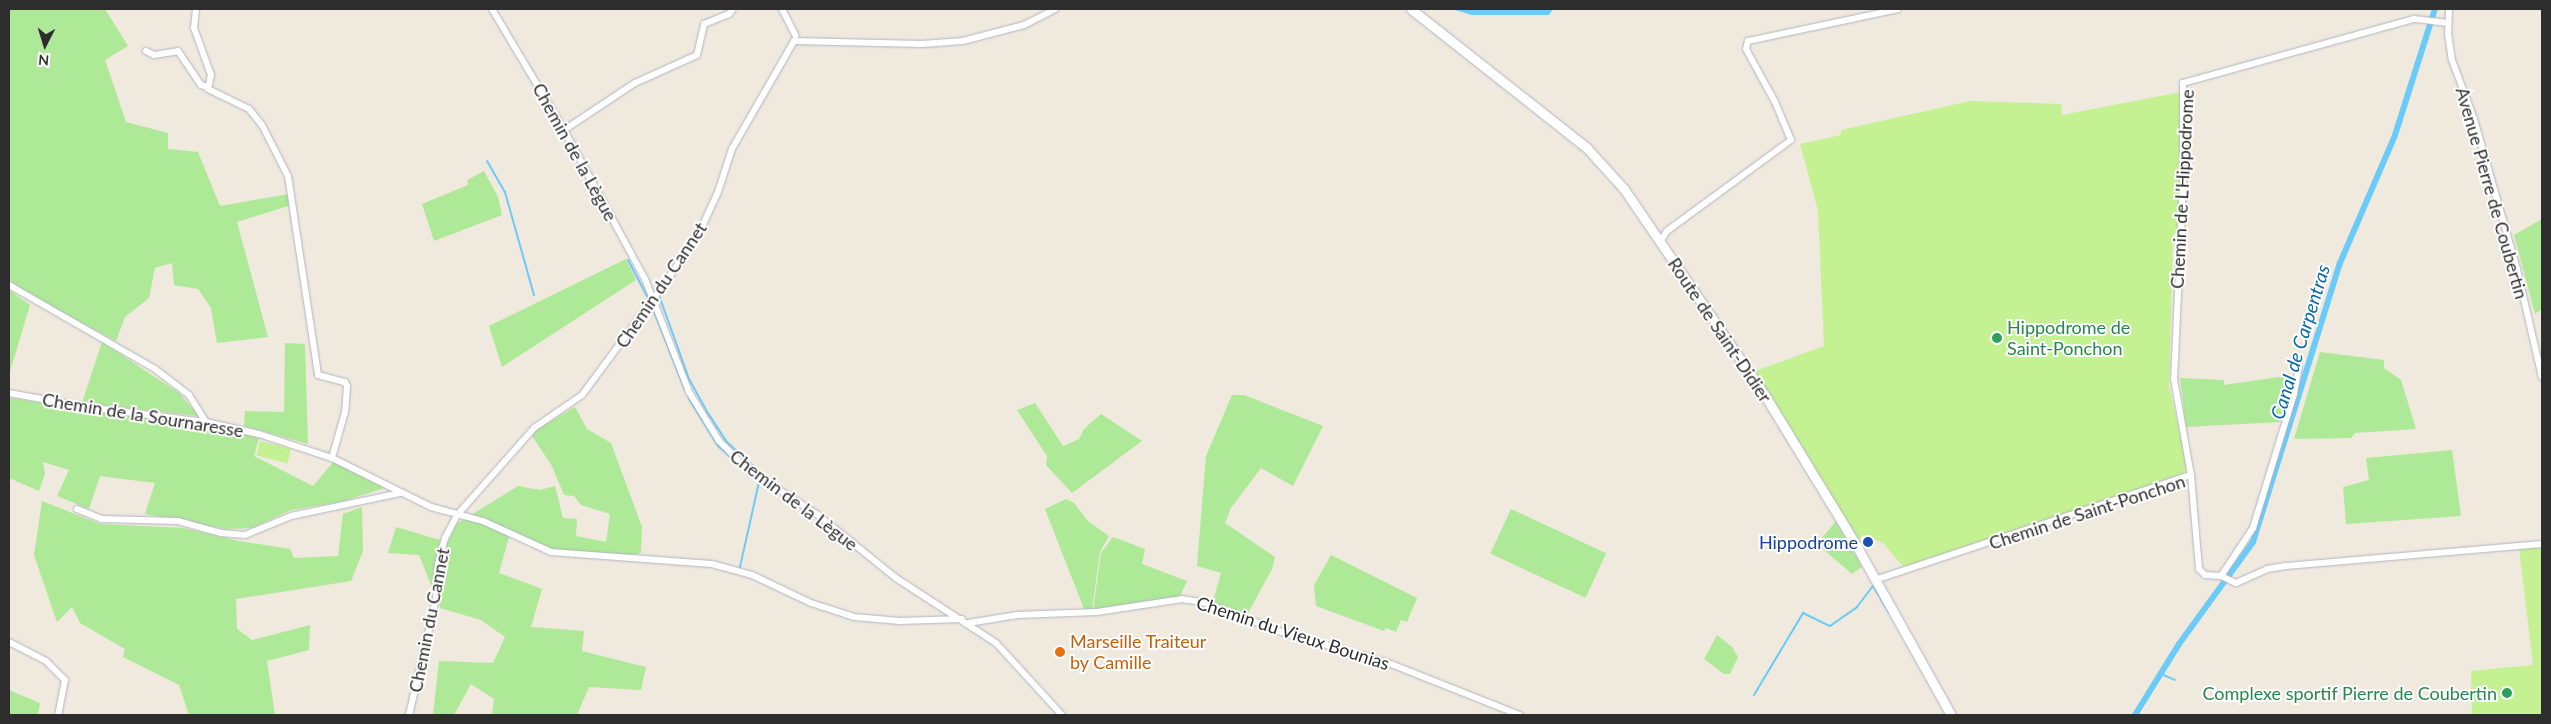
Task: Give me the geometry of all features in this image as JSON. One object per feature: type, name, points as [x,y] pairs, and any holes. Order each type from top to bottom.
[{"type":"main road","name":"Route de Saint-Didier","points":[[1411,9],[1587,148],[1617,180],[1767,399],[1875,580],[1952,715]]},
{"type":"street","points":[[196,9],[194,28],[211,75],[208,87]]},
{"type":"street","name":"Chemin de la Lègue","points":[[492,9],[564,130],[654,298],[690,392],[719,441],[736,460],[818,515],[896,578],[965,621],[996,643],[1062,715]]},
{"type":"street","points":[[564,130],[636,83],[697,55],[704,24],[729,14],[733,9]]},
{"type":"street","points":[[782,9],[796,36]]},
{"type":"street","name":"Chemin du Cannet","points":[[409,715],[436,599],[438,564],[445,538],[458,514],[534,428],[582,395],[654,298],[700,231],[718,192],[732,149],[794,41],[922,44],[964,41],[1016,28],[1055,9]]},
{"type":"street","points":[[1660,242],[1668,231],[1790,140],[1775,102],[1746,49],[1748,41],[1898,9]]},
{"type":"street","name":"Avenue Pierre de Coubertin","points":[[2449,9],[2448,23],[2452,60],[2479,136],[2517,269],[2542,377]]},
{"type":"street","name":"Chemin de L'Hippodrome","points":[[2190,476],[2174,379],[2183,182],[2184,83],[2414,19],[2448,23]]},
{"type":"street","points":[[146,50],[154,55],[178,51],[201,85],[208,87],[226,101],[249,109],[262,125],[288,176],[318,375],[345,382],[347,386],[345,412],[332,458]]},
{"type":"street","points":[[9,285],[155,369],[189,395],[206,422]]},
{"type":"street","points":[[2222,576],[2253,528],[2294,394],[2299,367],[2295,360]]},
{"type":"street","name":"Chemin de la Sournaresse","points":[[9,393],[86,407],[206,422],[251,432],[332,458],[400,493],[483,521],[551,552],[568,556],[690,560],[732,569],[768,581],[831,612],[854,617],[900,621],[965,621]]},
{"type":"street","name":"Chemin de Saint-Ponchon","points":[[1875,580],[2190,476],[2200,571],[2209,576],[2222,576],[2232,582],[2286,566],[2542,544]]},
{"type":"street","points":[[76,509],[102,519],[178,521],[221,533],[245,535],[291,516],[400,493]]},
{"type":"street","name":"Chemin du Vieux Bounias","points":[[965,621],[1018,615],[1097,612],[1182,599],[1202,602],[1282,632],[1391,664],[1520,715]]},
{"type":"street","points":[[9,642],[46,661],[65,680],[58,715]]},
{"type":"green space","points":[[9,9],[105,9],[128,46],[105,60],[126,122],[168,133],[168,149],[198,152],[220,206],[289,194],[291,205],[237,222],[268,337],[217,343],[211,308],[198,289],[174,285],[172,263],[155,268],[149,298],[125,317],[116,341],[35,298],[9,280]]},
{"type":"green space","name":"Hippodrome de Saint-Ponchon","points":[[2181,92],[2182,147],[2178,233],[2173,235],[2169,386],[2187,466],[2184,473],[1906,570],[1883,543],[1864,535],[1858,539],[1755,371],[1824,346],[1818,211],[1800,144],[1841,135],[1841,130],[1970,101],[2061,104],[2062,115]]},
{"type":"green space","points":[[484,171],[498,197],[502,215],[434,241],[422,204],[468,185],[467,180]]},
{"type":"green space","points":[[2542,219],[2542,309],[2535,314],[2514,235]]},
{"type":"green space","points":[[626,259],[636,280],[502,367],[489,326]]},
{"type":"green space","points":[[9,290],[30,305],[9,375]]},
{"type":"green space","points":[[102,342],[179,393],[199,416],[82,403]]},
{"type":"green space","points":[[285,343],[305,344],[308,444],[244,426],[245,411],[284,412]]},
{"type":"green space","points":[[2320,352],[2384,360],[2384,368],[2401,380],[2416,429],[2355,433],[2351,438],[2294,439]]},
{"type":"green space","points":[[2293,375],[2280,422],[2186,427],[2180,378],[2224,380],[2224,385]]},
{"type":"green space","points":[[1232,395],[1244,395],[1323,426],[1293,486],[1261,468],[1231,508],[1225,523],[1275,557],[1272,569],[1247,615],[1213,602],[1221,573],[1197,566],[1206,456]]},
{"type":"green space","points":[[9,398],[210,427],[259,438],[254,456],[313,486],[334,461],[385,488],[340,502],[291,510],[252,528],[226,529],[145,514],[155,483],[100,476],[89,509],[57,496],[69,470],[43,462],[45,474],[39,491],[9,478]]},
{"type":"green space","points":[[1035,403],[1063,446],[1079,439],[1084,429],[1101,414],[1142,441],[1072,493],[1046,465],[1047,456],[1017,410]]},
{"type":"green space","points":[[575,407],[587,429],[611,443],[642,527],[641,553],[629,556],[569,553],[532,543],[471,515],[518,486],[540,490],[555,486],[563,518],[577,519],[576,536],[606,542],[610,514],[581,505],[574,496],[564,495],[552,466],[532,436],[536,430]]},
{"type":"green space","points":[[260,441],[291,449],[287,463],[256,456]]},
{"type":"green space","points":[[2452,450],[2461,516],[2346,524],[2343,487],[2369,480],[2366,458]]},
{"type":"green space","points":[[1066,499],[1074,503],[1088,521],[1109,536],[1100,552],[1092,610],[1084,609],[1045,509]]},
{"type":"green space","points":[[42,501],[100,524],[183,528],[239,541],[290,549],[294,558],[338,556],[343,514],[362,507],[363,551],[351,581],[236,599],[237,629],[252,640],[310,625],[309,650],[267,661],[275,715],[189,715],[179,685],[123,657],[125,649],[80,623],[72,607],[57,622],[34,555]]},
{"type":"green space","points":[[1511,509],[1606,553],[1585,598],[1490,553]]},
{"type":"green space","points":[[468,518],[497,529],[509,537],[499,573],[542,589],[531,627],[584,631],[582,651],[646,667],[641,690],[589,687],[577,715],[492,715],[494,699],[471,684],[454,715],[433,715],[439,661],[493,663],[505,637],[481,620],[440,608],[442,565],[447,544],[457,523]]},
{"type":"green space","points":[[1836,521],[1862,567],[1852,574],[1817,544]]},
{"type":"green space","points":[[396,527],[440,540],[433,590],[419,555],[388,553]]},
{"type":"green space","points":[[1113,537],[1145,549],[1142,564],[1187,581],[1179,598],[1093,610],[1101,553]]},
{"type":"green space","name":"Complexe sportif Pierre de Coubertin","points":[[2542,546],[2542,715],[2472,715],[2471,671],[2533,665],[2519,548]]},
{"type":"green space","points":[[1331,555],[1417,598],[1407,622],[1401,620],[1396,632],[1386,628],[1384,631],[1316,606],[1314,585]]},
{"type":"green space","points":[[1717,635],[1732,647],[1738,657],[1730,674],[1724,674],[1704,659]]},
{"type":"green space","points":[[9,690],[40,703],[38,715],[9,715]]},
{"type":"water","points":[[1452,9],[1553,9],[1549,15],[1472,15]]},
{"type":"waterway","name":"Canal de Carpentras","points":[[2135,715],[2179,644],[2253,542],[2340,263],[2395,135],[2435,9]]},
{"type":"waterway","points":[[487,161],[505,192],[534,295]]},
{"type":"waterway","points":[[628,260],[649,300]]},
{"type":"waterway","points":[[660,298],[689,379],[706,410],[727,442],[762,474]]},
{"type":"waterway","points":[[653,309],[685,390]]},
{"type":"waterway","points":[[689,399],[718,446],[759,482],[740,567]]},
{"type":"waterway","points":[[1754,695],[1803,613],[1830,626],[1857,607],[1873,586],[1889,613]]},
{"type":"waterway","points":[[2161,674],[2175,680]]},
{"type":"place","name":"Hippodrome de Saint-Ponchon","points":[[1997,338]]},
{"type":"place","name":"Hippodrome","points":[[1868,542]]},
{"type":"place","name":"Marseille Traiteur by Camille","points":[[1060,652]]},
{"type":"place","name":"Complexe sportif Pierre de Coubertin","points":[[2507,693]]}]
